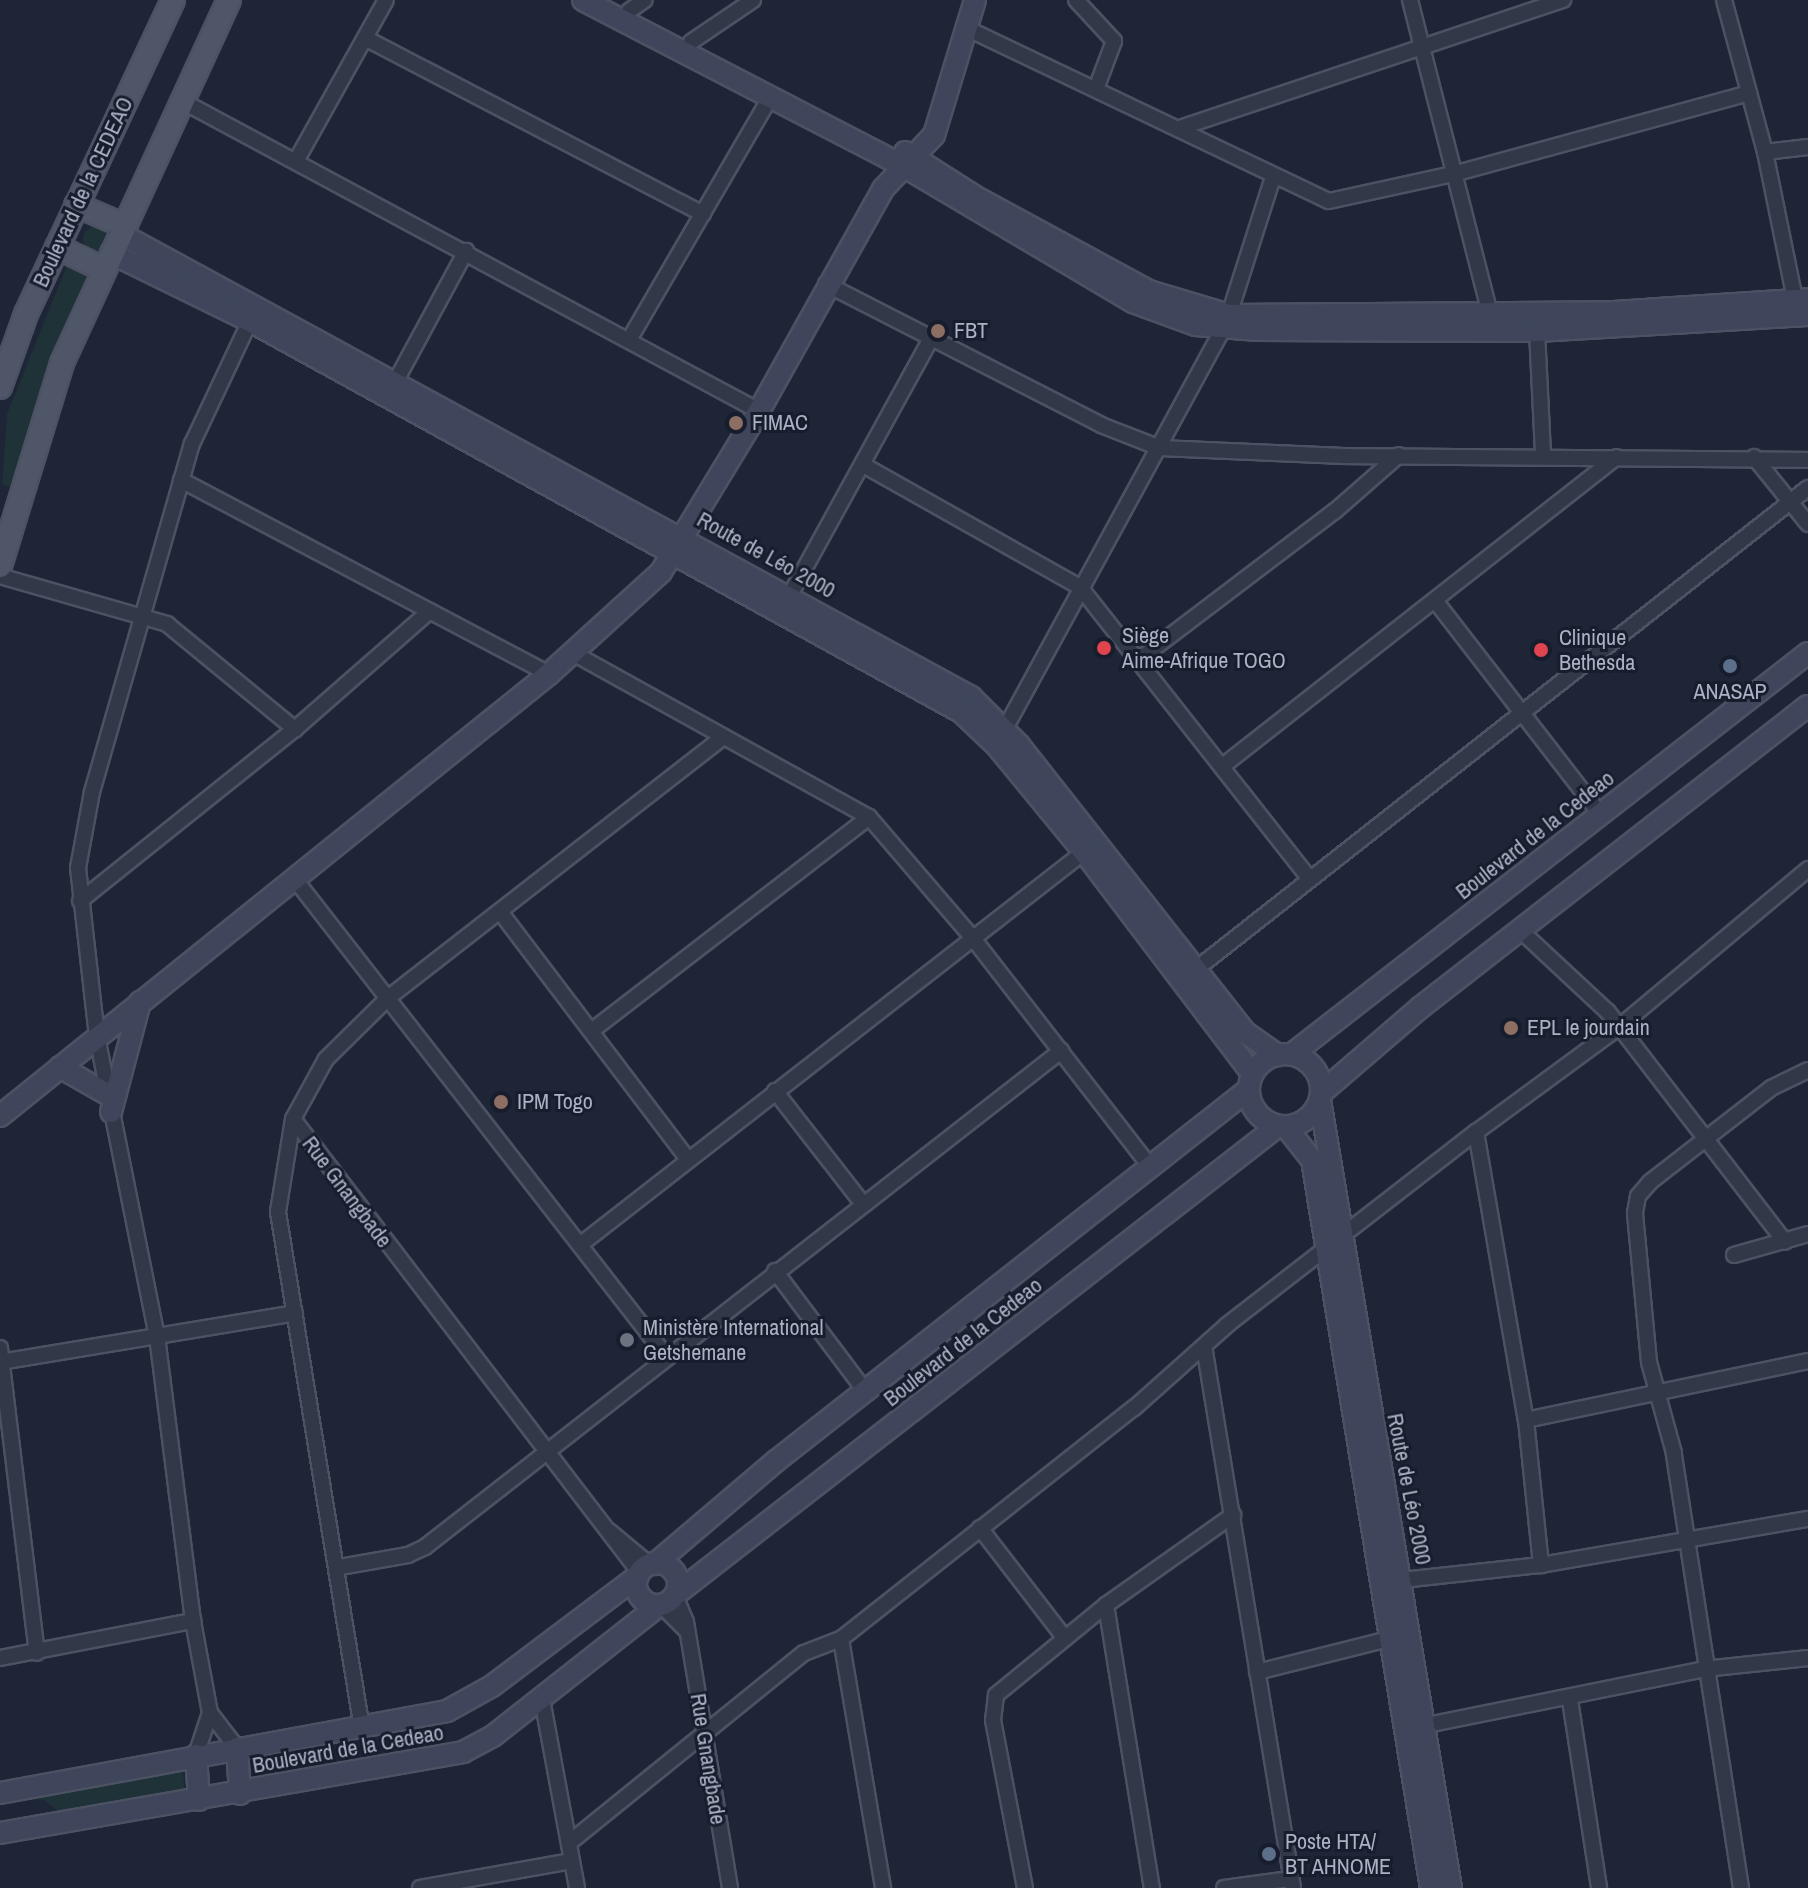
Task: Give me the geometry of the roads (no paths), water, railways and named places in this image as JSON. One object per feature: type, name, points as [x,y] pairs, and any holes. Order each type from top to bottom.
[{"type":"main road","name":"Boulevard de la CEDEAO","points":[[0,387],[57,247],[173,0]]},
{"type":"main road","points":[[0,566],[52,390],[114,245],[229,0]]},
{"type":"main road","points":[[583,0],[770,98],[910,162]]},
{"type":"main road","points":[[608,0],[637,5],[691,42],[1149,291],[1226,322],[1493,323],[1804,305]]},
{"type":"main road","points":[[0,1116],[549,674],[643,590],[679,544],[759,411],[826,284],[883,189],[934,135],[975,0]]},
{"type":"main road","points":[[76,205],[114,245]]},
{"type":"main road","points":[[57,247],[114,245]]},
{"type":"main road","name":"Route de Léo 2000","points":[[114,245],[250,321],[391,389]]},
{"type":"main road","name":"Route de Léo 2000","points":[[114,245],[679,544],[1000,737]]},
{"type":"main road","points":[[1493,323],[1537,331],[1804,305]]},
{"type":"main road","name":"Route de Léo 2000","points":[[679,544],[790,595],[959,690],[1246,1033],[1284,1055]]},
{"type":"main road","name":"Boulevard de la Cedeao","points":[[1284,1055],[1601,815],[1808,653]]},
{"type":"main road","points":[[1320,1096],[1310,1064],[1284,1055],[1250,1082],[1257,1113],[1282,1126],[1307,1119],[1320,1096],[1377,1042],[1808,706]]},
{"type":"main road","name":"Route de Léo 2000","points":[[1090,848],[1250,1082]]},
{"type":"main road","points":[[60,1067],[109,1103],[140,1002]]},
{"type":"main road","name":"Boulevard de la Cedeao","points":[[0,1793],[196,1755],[362,1729],[464,1703],[646,1569],[865,1391],[1151,1168],[1250,1082]]},
{"type":"main road","name":"Route de Léo 2000","points":[[1320,1096],[1334,1243],[1431,1888]]},
{"type":"main road","name":"Route de Léo 2000","points":[[1282,1126],[1312,1160],[1334,1243],[1402,1580],[1422,1726],[1451,1888]]},
{"type":"main road","name":"Boulevard de la Cedeao","points":[[0,1833],[240,1794],[463,1752],[542,1699],[1282,1126]]},
{"type":"main road","points":[[646,1569],[675,1573],[668,1600],[640,1596],[646,1569]]},
{"type":"main road","points":[[237,1748],[240,1794]]},
{"type":"main road","points":[[196,1755],[199,1800]]},
{"type":"street","points":[[296,161],[386,0]]},
{"type":"street","points":[[691,42],[753,0]]},
{"type":"street","points":[[1076,0],[1114,41],[1096,89]]},
{"type":"street","points":[[1410,0],[1457,173],[1493,323]]},
{"type":"street","points":[[1724,0],[1804,305]]},
{"type":"street","points":[[1180,128],[1555,1]]},
{"type":"street","points":[[966,28],[1180,128],[1273,177],[1329,201],[1457,173],[1749,93]]},
{"type":"street","points":[[365,38],[703,214]]},
{"type":"street","points":[[629,340],[770,98]]},
{"type":"street","points":[[182,101],[759,411]]},
{"type":"street","points":[[1765,152],[1808,147]]},
{"type":"street","points":[[1000,737],[1226,322],[1273,177]]},
{"type":"street","points":[[391,389],[466,251]]},
{"type":"street","points":[[826,284],[1132,440],[1160,448],[1399,455],[1808,460]]},
{"type":"street","points":[[237,1748],[210,1713],[193,1621],[157,1337],[97,1037],[80,901],[82,829],[146,615],[181,480],[208,404],[250,321]]},
{"type":"street","points":[[1537,331],[1543,455]]},
{"type":"street","points":[[790,595],[865,466],[931,339]]},
{"type":"street","points":[[1141,658],[1335,511],[1399,455]]},
{"type":"street","points":[[1224,765],[1437,603],[1617,457]]},
{"type":"street","points":[[1754,457],[1808,524]]},
{"type":"street","points":[[865,466],[1080,587],[1141,658],[1308,877]]},
{"type":"street","points":[[181,480],[549,674]]},
{"type":"street","points":[[1195,970],[1308,877],[1524,713],[1808,488]]},
{"type":"street","points":[[0,576],[146,615],[167,624],[295,729]]},
{"type":"street","points":[[1437,603],[1601,815]]},
{"type":"street","points":[[80,901],[295,729],[430,611]]},
{"type":"street","points":[[573,653],[869,817],[972,937],[1151,1168]]},
{"type":"street","name":"Rue Gnangbade","points":[[646,1569],[609,1531],[293,1119],[326,1059],[388,998],[722,738]]},
{"type":"street","points":[[594,1029],[869,817]]},
{"type":"street","points":[[580,1245],[1090,848]]},
{"type":"street","points":[[569,1843],[804,1653],[841,1639],[1126,1415],[1204,1346],[1334,1243],[1476,1132],[1619,1027],[1808,869]]},
{"type":"street","points":[[294,878],[666,1356]]},
{"type":"street","points":[[501,913],[594,1029],[688,1159]]},
{"type":"street","points":[[1521,931],[1619,1027],[1785,1242]]},
{"type":"street","points":[[340,1567],[417,1552],[545,1449],[1061,1051]]},
{"type":"street","points":[[1741,1888],[1704,1669],[1674,1453],[1660,1392],[1649,1362],[1638,1277],[1638,1196],[1771,1088],[1808,1070]]},
{"type":"street","points":[[775,1091],[863,1204]]},
{"type":"street","points":[[293,1119],[278,1212],[340,1567],[362,1729]]},
{"type":"street","points":[[1476,1132],[1526,1420],[1541,1565]]},
{"type":"street","points":[[1734,1255],[1808,1234]]},
{"type":"street","points":[[775,1271],[865,1391]]},
{"type":"street","points":[[37,1653],[1,1357],[157,1337],[295,1313]]},
{"type":"street","points":[[1204,1346],[1292,1883],[1224,1888]]},
{"type":"street","points":[[1526,1420],[1808,1361]]},
{"type":"street","points":[[1025,1888],[993,1720],[994,1702],[1002,1686],[1106,1605],[1233,1515]]},
{"type":"street","points":[[1402,1580],[1541,1565],[1808,1519]]},
{"type":"street","points":[[980,1528],[1064,1637]]},
{"type":"street","name":"Rue Gnangbade","points":[[668,1600],[686,1630],[730,1888]]},
{"type":"street","points":[[1106,1605],[1152,1888]]},
{"type":"street","points":[[0,1658],[193,1621]]},
{"type":"street","points":[[1257,1672],[1392,1638]]},
{"type":"street","points":[[841,1639],[883,1888]]},
{"type":"street","points":[[1422,1726],[1570,1700],[1704,1669],[1808,1658]]},
{"type":"street","points":[[542,1699],[577,1888]]},
{"type":"street","points":[[1570,1700],[1599,1888]]},
{"type":"street","points":[[196,1755],[210,1713]]},
{"type":"street","points":[[420,1888],[572,1861]]},
{"type":"place","name":"FBT","points":[[938,331]]},
{"type":"place","name":"FIMAC","points":[[736,423]]},
{"type":"place","name":"Siège Aime-Afrique TOGO","points":[[1104,648]]},
{"type":"place","name":"Clinique Bethesda","points":[[1541,650]]},
{"type":"place","name":"ANASAP","points":[[1730,666]]},
{"type":"place","name":"EPL le jourdain","points":[[1511,1028]]},
{"type":"place","name":"IPM Togo","points":[[501,1102]]},
{"type":"place","name":"Ministère International Getshemane","points":[[627,1340]]},
{"type":"place","name":"Poste HTA/ BT AHNOME","points":[[1269,1854]]}]
